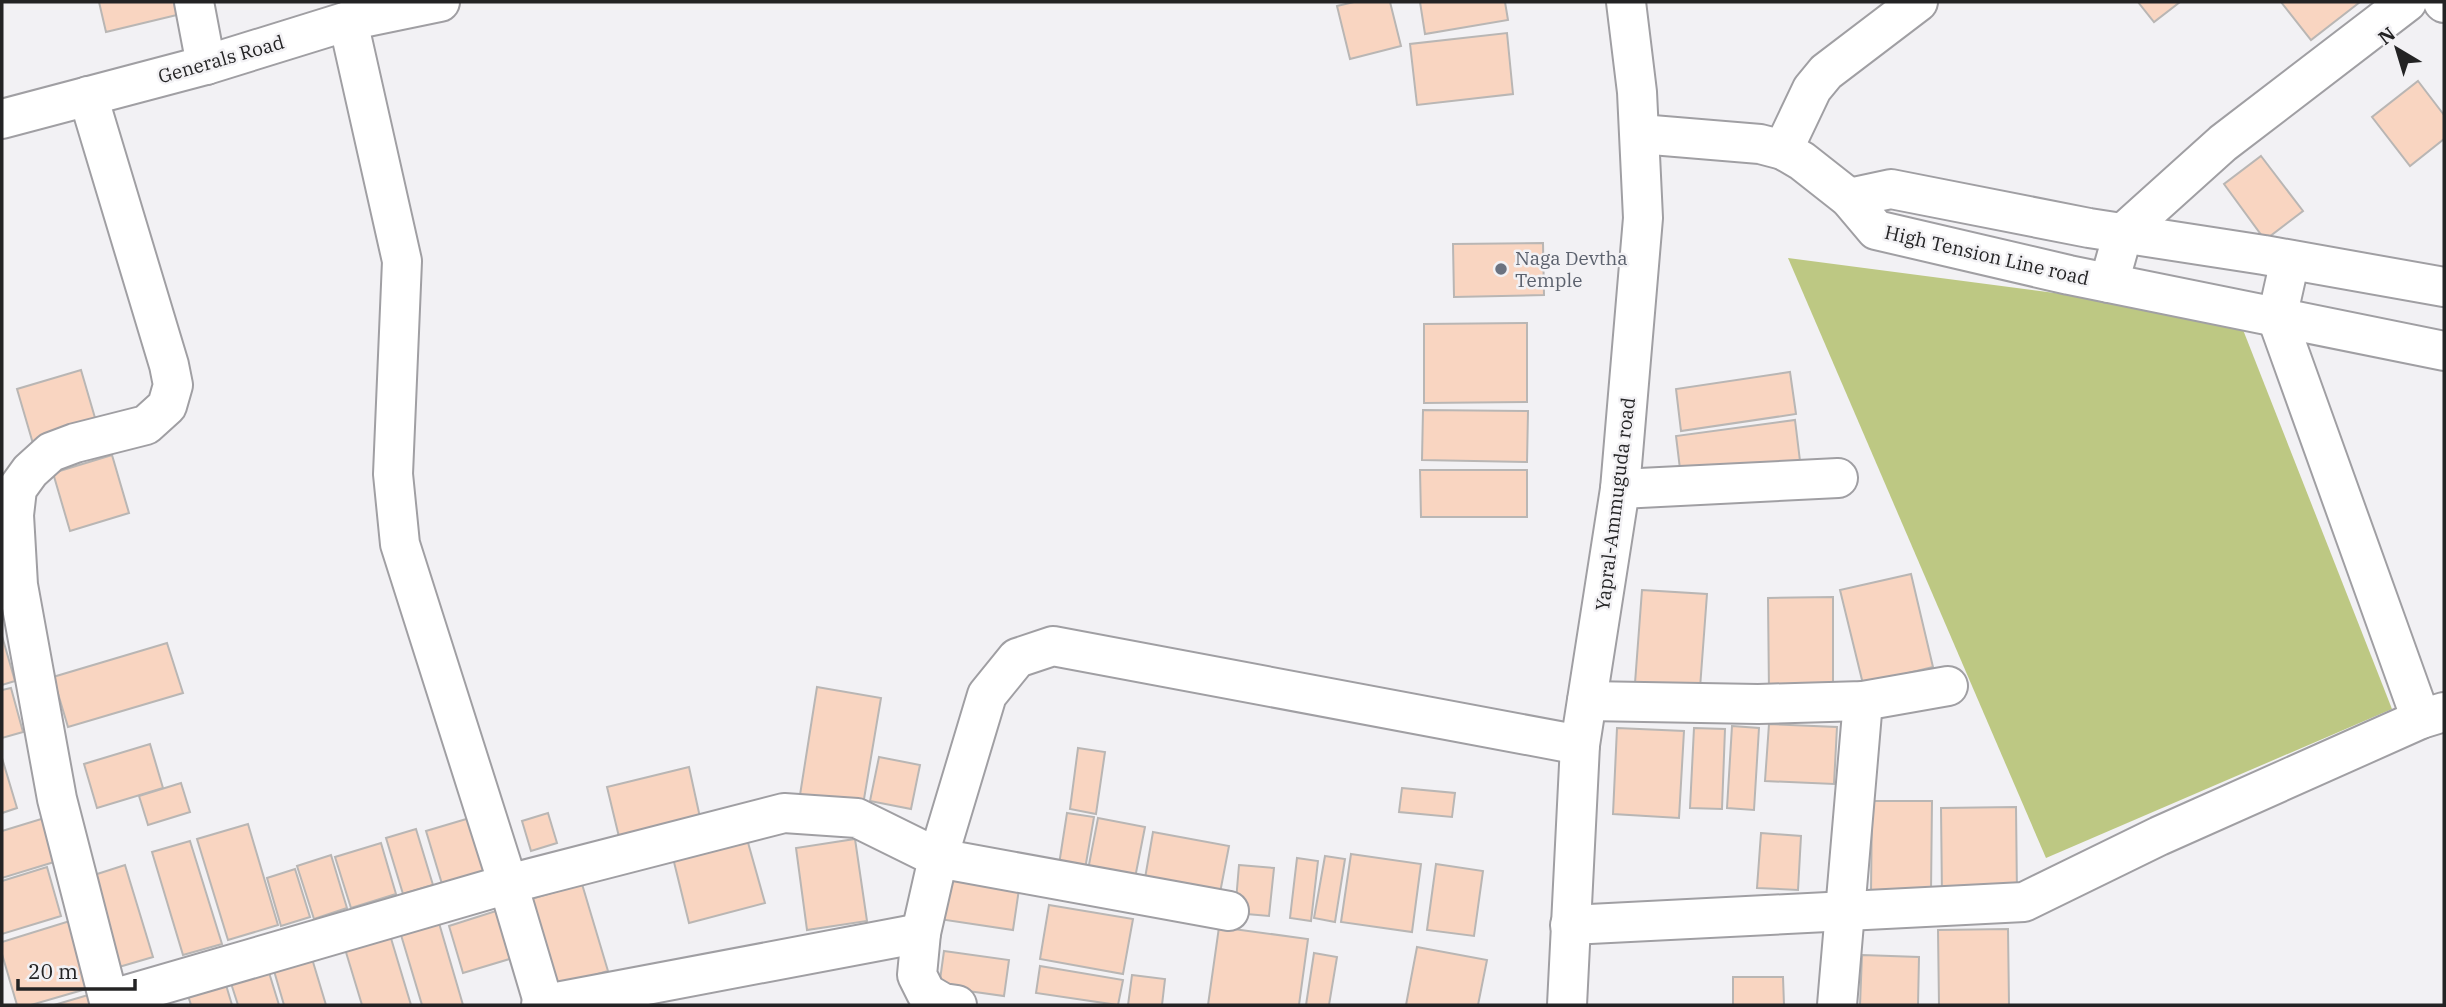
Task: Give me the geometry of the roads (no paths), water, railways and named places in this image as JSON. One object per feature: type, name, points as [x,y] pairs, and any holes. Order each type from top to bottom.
[{"type":"street","points":[[194,2],[206,65]]},
{"type":"street","name":"Generals Road","points":[[2,119],[206,65],[348,21],[440,2]]},
{"type":"street","name":"Yapral-Ammuguda road","points":[[1567,1005],[1580,745],[1620,489],[1643,218],[1637,92],[1626,2]]},
{"type":"street","points":[[1640,134],[1760,144],[1783,150],[1807,99],[1826,72],[1917,2]]},
{"type":"street","points":[[2109,283],[2123,233],[2223,143],[2407,2]]},
{"type":"street","points":[[348,21],[402,261],[393,474],[400,544],[508,884],[543,1005],[922,933]]},
{"type":"street","points":[[88,96],[173,385],[167,406],[146,425],[51,452],[30,471],[17,489],[10,587],[57,799],[110,1002],[508,884],[784,813],[857,818],[938,858],[1229,911]]},
{"type":"street","name":"High Tension Line road","points":[[1783,150],[1802,161],[1849,198],[1876,230],[2109,283],[2444,351]]},
{"type":"street","points":[[1849,198],[1891,189],[2123,233],[2444,287]]},
{"type":"street","points":[[1570,925],[2024,902],[2160,836],[2433,716],[2277,318],[2290,260]]},
{"type":"street","points":[[1620,489],[1838,478]]},
{"type":"street","points":[[957,1005],[943,1003],[926,993],[917,975],[922,933],[938,858],[987,695],[1017,658],[1053,646],[1580,745]]},
{"type":"street","points":[[1587,701],[1758,704],[1863,701],[1948,686]]},
{"type":"street","points":[[1837,1005],[1863,701]]},
{"type":"place","name":"Naga Devtha Temple","points":[[1501,269]]}]
